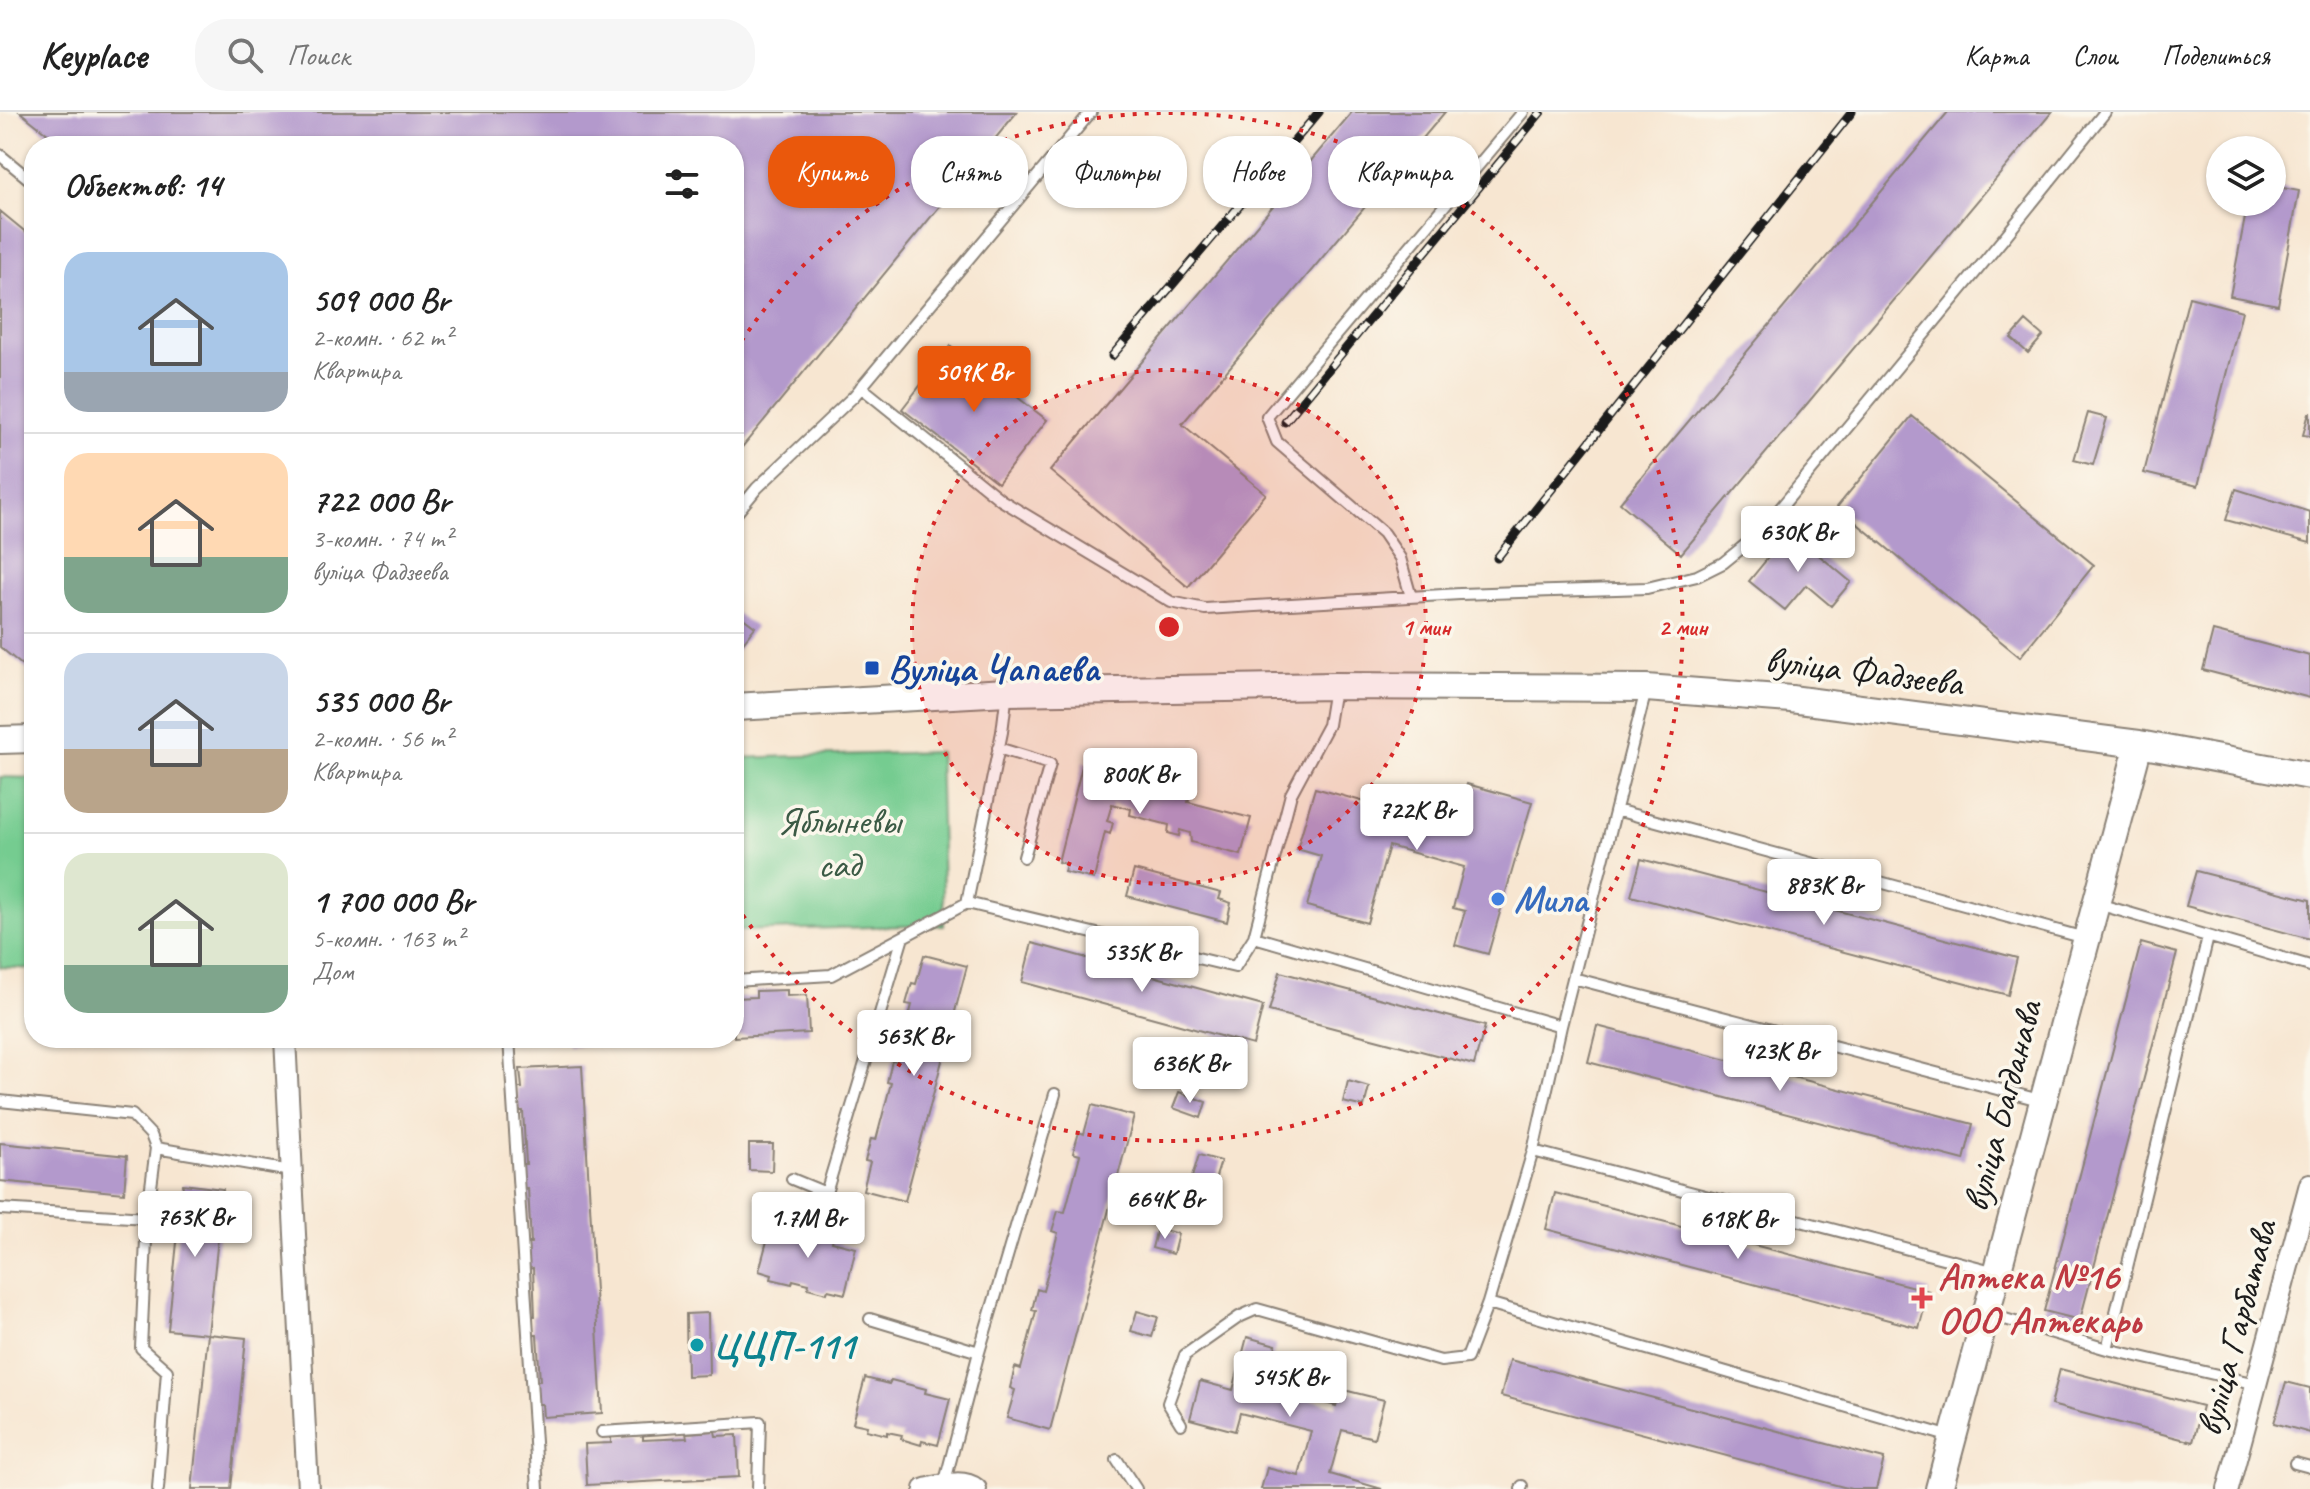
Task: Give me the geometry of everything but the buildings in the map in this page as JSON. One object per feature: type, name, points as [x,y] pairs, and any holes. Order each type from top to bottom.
[{"type":"street","name":"вуліца Фадзеева","points":[[744,706],[1007,692],[1334,686],[1646,688],[1791,699],[2139,744],[2310,776]]},
{"type":"street","points":[[0,740],[24,739]]},
{"type":"street","name":"вуліца Багданава","points":[[1939,1489],[2139,744]]},
{"type":"street","points":[[285,1048],[308,1489]]},
{"type":"street","name":"вуліца Гарбатава","points":[[2228,1489],[2310,1184]]},
{"type":"street","points":[[935,1487],[969,1484],[976,1489]]},
{"type":"lane","points":[[744,504],[861,387],[1091,112]]},
{"type":"lane","points":[[1411,597],[1400,558],[1383,533],[1277,442],[1267,417],[1523,112]]},
{"type":"lane","points":[[861,387],[1001,500],[1171,602],[1205,609],[1647,588],[1697,576],[1723,563],[1759,534],[2105,112]]},
{"type":"lane","points":[[0,155],[24,175]]},
{"type":"lane","points":[[744,980],[831,975],[967,903],[1235,967],[1254,937],[1291,794],[1328,725],[1334,686]]},
{"type":"lane","points":[[1181,1424],[1168,1403],[1185,1355],[1239,1317],[1257,1309],[1441,1361],[1467,1358],[1488,1303],[1533,1151],[1561,1026],[1646,688]]},
{"type":"lane","points":[[967,903],[1007,692]]},
{"type":"lane","points":[[998,748],[1050,764],[1024,857]]},
{"type":"lane","points":[[1616,810],[2087,939]]},
{"type":"lane","points":[[2096,903],[2310,966]]},
{"type":"lane","points":[[792,1179],[826,1193],[903,937]]},
{"type":"lane","points":[[1254,937],[1561,1026]]},
{"type":"lane","points":[[2107,1349],[2208,937]]},
{"type":"lane","points":[[1573,978],[2043,1101]]},
{"type":"lane","points":[[510,1048],[538,1489]]},
{"type":"lane","points":[[935,1487],[979,1352],[1055,1094]]},
{"type":"lane","points":[[0,1101],[132,1115],[151,1135],[156,1148],[147,1218],[141,1348],[167,1371],[158,1489]]},
{"type":"lane","points":[[156,1148],[291,1171]]},
{"type":"lane","points":[[1533,1151],[1997,1273]]},
{"type":"lane","points":[[0,1209],[147,1218]]},
{"type":"lane","points":[[1488,1303],[1953,1437]]},
{"type":"lane","points":[[1986,1313],[2107,1349],[2256,1384]]},
{"type":"lane","points":[[870,1319],[979,1352]]},
{"type":"lane","points":[[602,1432],[760,1422],[758,1489]]},
{"type":"lane","points":[[1117,1460],[1136,1489]]},
{"type":"lane","points":[[2295,1463],[2310,1467]]},
{"type":"green space","name":"Яблыневы сад","points":[[939,752],[944,925],[744,931],[744,758]]},
{"type":"green space","points":[[0,777],[24,778],[24,968],[0,967]]},
{"type":"railway","points":[[1112,356],[1319,112]]},
{"type":"railway","points":[[1285,422],[1541,112]]},
{"type":"railway","points":[[1497,558],[1852,112]]},
{"type":"place","name":"Вуліца Чапаева","points":[[872,668]]},
{"type":"place","name":"Мила","points":[[1498,899]]},
{"type":"place","name":"Аптека №16 ООО Аптекарь","points":[[1922,1298]]},
{"type":"place","name":"ЦЦП-111","points":[[697,1345]]}]
